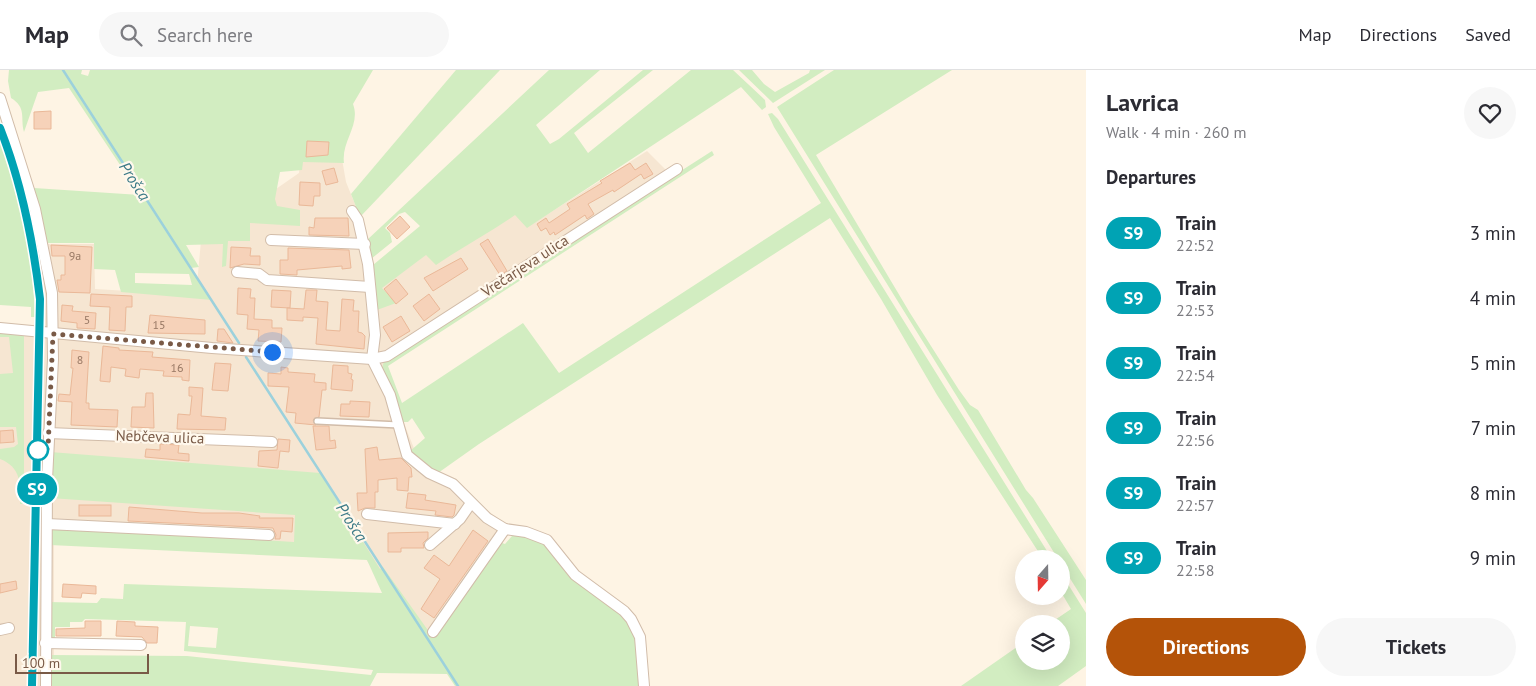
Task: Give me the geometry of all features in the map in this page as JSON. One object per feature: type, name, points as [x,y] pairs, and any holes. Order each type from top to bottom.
[{"type":"street","points":[[0,98],[35,209],[52,293],[53,334],[48,433],[46,686]]},
{"type":"street","name":"Vrečarjeva ulica","points":[[0,328],[53,334],[372,359],[387,356],[677,169]]},
{"type":"street","points":[[352,212],[358,220],[365,244],[375,335],[372,359],[390,395],[407,455],[429,473],[453,484],[487,518],[505,529],[526,532],[547,540],[557,549],[576,576],[631,619],[641,642],[644,686]]},
{"type":"street","points":[[270,240],[365,244]]},
{"type":"street","points":[[237,272],[259,274],[267,280],[370,287]]},
{"type":"street","name":"Nebčeva ulica","points":[[48,433],[272,442]]},
{"type":"street","points":[[430,545],[455,524],[470,503]]},
{"type":"street","points":[[367,514],[455,524]]},
{"type":"street","points":[[47,524],[269,536]]},
{"type":"street","points":[[433,632],[505,529]]},
{"type":"street","points":[[46,643],[141,645]]},
{"type":"lane","points":[[317,421],[399,425]]},
{"type":"shaded area","points":[[302,138],[339,142],[346,182],[361,219],[376,292],[426,246],[517,212],[529,226],[647,151],[673,177],[382,368],[419,461],[510,527],[424,650],[364,556],[54,534],[54,686],[0,686],[0,324],[34,326],[45,244],[94,244],[95,289],[196,295],[201,241],[299,173]]},
{"type":"green space","points":[[9,70],[82,70],[81,74],[88,76],[90,70],[373,70],[353,104],[355,119],[345,147],[344,163],[303,162],[302,170],[280,172],[275,199],[277,206],[300,210],[300,226],[250,223],[250,241],[228,241],[226,266],[222,267],[223,244],[186,245],[199,267],[191,268],[212,300],[121,292],[115,270],[94,269],[94,243],[46,243],[34,188],[140,195],[69,88],[38,92],[24,132],[21,109],[11,98],[8,81]],"holes":[[[135,273],[189,274],[192,285],[135,283]]]},
{"type":"green space","points":[[456,70],[500,70],[360,217],[351,194]]},
{"type":"green space","points":[[549,70],[600,70],[536,125],[550,144],[559,139],[643,70],[653,70],[574,133],[588,153],[691,70],[733,70],[765,100],[766,107],[762,110],[741,87],[527,228],[515,215],[436,265],[426,255],[382,288],[396,303],[377,310],[373,265],[420,226],[405,212],[399,214],[385,228],[390,233],[392,242],[371,259],[367,240]]},
{"type":"green space","points":[[739,70],[752,70],[764,84],[775,92],[809,73],[810,70],[825,70],[773,103]]},
{"type":"green space","points":[[834,70],[952,70],[816,155],[910,313],[959,390],[970,405],[978,410],[1026,490],[1067,550],[1052,550],[777,107]]},
{"type":"green space","points":[[772,113],[778,119],[1046,550],[1037,550],[937,395],[881,299],[830,218],[479,444],[438,473],[425,467],[409,452],[425,438],[412,418],[408,422],[402,422],[382,368],[384,361],[712,151],[714,155],[388,366],[402,403],[523,323],[559,373],[821,203],[768,114]]},
{"type":"green space","points":[[0,135],[24,225],[34,294],[35,317],[31,317],[31,307],[0,305]]},
{"type":"green space","points":[[0,333],[24,336],[24,504],[20,504],[20,483],[16,471],[7,462],[0,459],[0,449],[14,447],[18,444],[16,427],[0,427],[0,374],[13,373],[9,337],[0,337]]},
{"type":"green space","points":[[50,452],[320,473],[380,569],[383,567],[432,636],[499,542],[505,544],[512,536],[509,533],[542,539],[622,613],[634,628],[641,686],[455,686],[447,674],[377,673],[370,686],[48,686],[48,658],[51,655],[187,656],[371,675],[373,670],[184,651],[186,622],[85,619],[82,622],[70,622],[70,627],[55,627],[55,641],[48,641],[48,602],[97,603],[101,598],[123,599],[124,584],[382,593],[367,560],[50,545],[50,527],[294,542],[295,515],[50,498]],"holes":[[[190,626],[218,628],[216,648],[188,646]]]},
{"type":"green space","points":[[1070,555],[1086,580],[1086,604],[1070,578]]},
{"type":"green space","points":[[1070,587],[1086,613],[1086,666],[1058,686],[961,686],[1015,648],[1015,670],[1070,670],[1070,615],[1062,615],[1071,609],[1069,605]]},
{"type":"building","points":[[51,111],[51,129],[34,129],[34,112]]},
{"type":"building","points":[[307,141],[329,142],[328,155],[306,157]]},
{"type":"building","points":[[630,163],[635,170],[646,163],[653,174],[644,179],[641,174],[614,192],[613,190],[588,204],[594,214],[587,219],[585,215],[555,235],[554,232],[550,235],[546,228],[541,231],[537,224],[546,218],[549,223],[570,209],[567,204]]},
{"type":"building","points":[[334,168],[338,182],[326,185],[322,171]]},
{"type":"building","points":[[300,182],[320,183],[320,196],[314,196],[313,206],[299,205]]},
{"type":"building","points":[[400,216],[410,227],[397,239],[387,228]]},
{"type":"building","points":[[315,218],[348,218],[349,236],[309,235],[309,227],[314,228]]},
{"type":"building","points":[[488,239],[507,271],[500,275],[480,244]]},
{"type":"building","points":[[51,245],[92,247],[90,293],[59,292],[57,280],[61,280],[61,275],[65,275],[65,256],[52,256]]},
{"type":"building","points":[[231,247],[251,248],[250,256],[260,256],[260,265],[244,264],[230,268]]},
{"type":"building","points":[[288,248],[349,250],[351,268],[342,269],[342,266],[297,270],[297,275],[280,274],[280,260],[288,260]]},
{"type":"building","points":[[461,258],[468,269],[433,291],[424,278]]},
{"type":"building","points":[[396,279],[408,294],[396,304],[384,289]]},
{"type":"building","points":[[238,288],[251,289],[250,298],[255,298],[254,319],[272,320],[272,328],[282,328],[281,342],[258,341],[259,330],[247,329],[248,315],[237,314]]},
{"type":"building","points":[[272,290],[291,291],[290,308],[271,307]]},
{"type":"building","points":[[306,290],[317,290],[316,301],[328,302],[326,330],[340,331],[342,299],[354,300],[353,311],[359,311],[358,332],[365,336],[364,349],[316,344],[318,318],[303,317],[303,321],[287,320],[287,308],[304,309]]},
{"type":"building","points":[[91,294],[132,296],[132,307],[126,307],[125,331],[109,330],[110,307],[90,306]]},
{"type":"building","points":[[429,294],[440,309],[424,321],[413,306]]},
{"type":"building","points":[[62,305],[73,306],[72,311],[96,313],[95,329],[77,328],[77,323],[61,321]]},
{"type":"building","points":[[150,315],[205,320],[205,334],[148,333]]},
{"type":"building","points":[[401,316],[410,331],[392,342],[383,327]]},
{"type":"building","points":[[218,329],[224,329],[233,343],[217,341]]},
{"type":"building","points":[[103,346],[119,348],[119,350],[153,352],[152,357],[190,360],[189,381],[182,380],[182,377],[163,376],[164,371],[140,369],[139,378],[125,376],[126,369],[111,367],[110,382],[100,381]]},
{"type":"building","points":[[72,350],[89,352],[86,403],[89,403],[89,409],[118,410],[117,427],[71,425],[72,402],[58,401],[59,394],[70,395],[73,368],[71,368]]},
{"type":"building","points":[[215,363],[231,364],[228,391],[212,390]]},
{"type":"building","points":[[333,365],[348,366],[348,373],[352,374],[351,379],[353,380],[352,391],[331,389]]},
{"type":"building","points":[[281,367],[288,368],[288,372],[315,374],[314,382],[326,383],[326,390],[322,390],[319,417],[313,420],[316,425],[295,423],[296,413],[286,412],[289,387],[268,386],[268,373],[281,374]]},
{"type":"building","points":[[189,387],[203,388],[201,416],[226,418],[225,430],[177,429],[178,414],[190,415],[192,396],[189,396]]},
{"type":"building","points":[[146,393],[153,393],[154,428],[131,427],[132,407],[145,407]]},
{"type":"building","points":[[350,401],[370,402],[369,417],[340,416],[341,404],[350,404]]},
{"type":"building","points":[[313,426],[329,426],[330,441],[335,440],[336,448],[316,450]]},
{"type":"building","points":[[13,430],[14,442],[0,443],[0,431]]},
{"type":"building","points":[[278,439],[290,440],[289,452],[280,451],[278,468],[258,466],[259,451],[277,450]]},
{"type":"building","points":[[160,444],[179,445],[178,453],[189,454],[189,461],[145,457],[146,449],[160,450]]},
{"type":"building","points":[[377,447],[379,460],[401,458],[411,468],[412,477],[409,477],[408,491],[397,490],[397,478],[378,480],[378,492],[375,492],[375,508],[365,508],[358,511],[357,493],[367,493],[365,449]]},
{"type":"building","points":[[408,493],[426,495],[425,500],[456,505],[454,515],[452,517],[435,515],[436,511],[406,508]]},
{"type":"building","points":[[79,505],[111,505],[111,516],[79,516]]},
{"type":"building","points":[[129,507],[202,513],[239,513],[260,516],[259,518],[293,518],[292,532],[281,531],[280,539],[275,539],[276,535],[273,528],[128,521]]},
{"type":"building","points":[[473,530],[488,541],[434,618],[421,609],[440,579],[424,568],[434,555],[449,566]]},
{"type":"building","points":[[428,532],[428,538],[423,543],[424,548],[401,548],[401,552],[388,552],[388,533]]},
{"type":"building","points":[[16,581],[17,589],[0,593],[0,584]]},
{"type":"building","points":[[63,584],[96,586],[96,594],[82,593],[81,598],[62,597]]},
{"type":"building","points":[[85,621],[101,621],[101,636],[56,636],[56,629],[85,628]]},
{"type":"building","points":[[117,621],[135,622],[135,626],[158,627],[157,643],[147,643],[142,637],[116,636]]},
{"type":"waterway","name":"Prošca","points":[[63,70],[239,343]]},
{"type":"waterway","name":"Prošca","points":[[246,357],[458,686]]},
{"type":"railway","points":[[0,129],[15,170],[26,212],[40,299],[32,686]]},
{"type":"train","name":"S9","points":[[0,128],[22,193],[29,224],[40,299],[40,374],[32,686]]},
{"type":"route","points":[[38,450],[48,449],[53,334],[272,352]]}]
